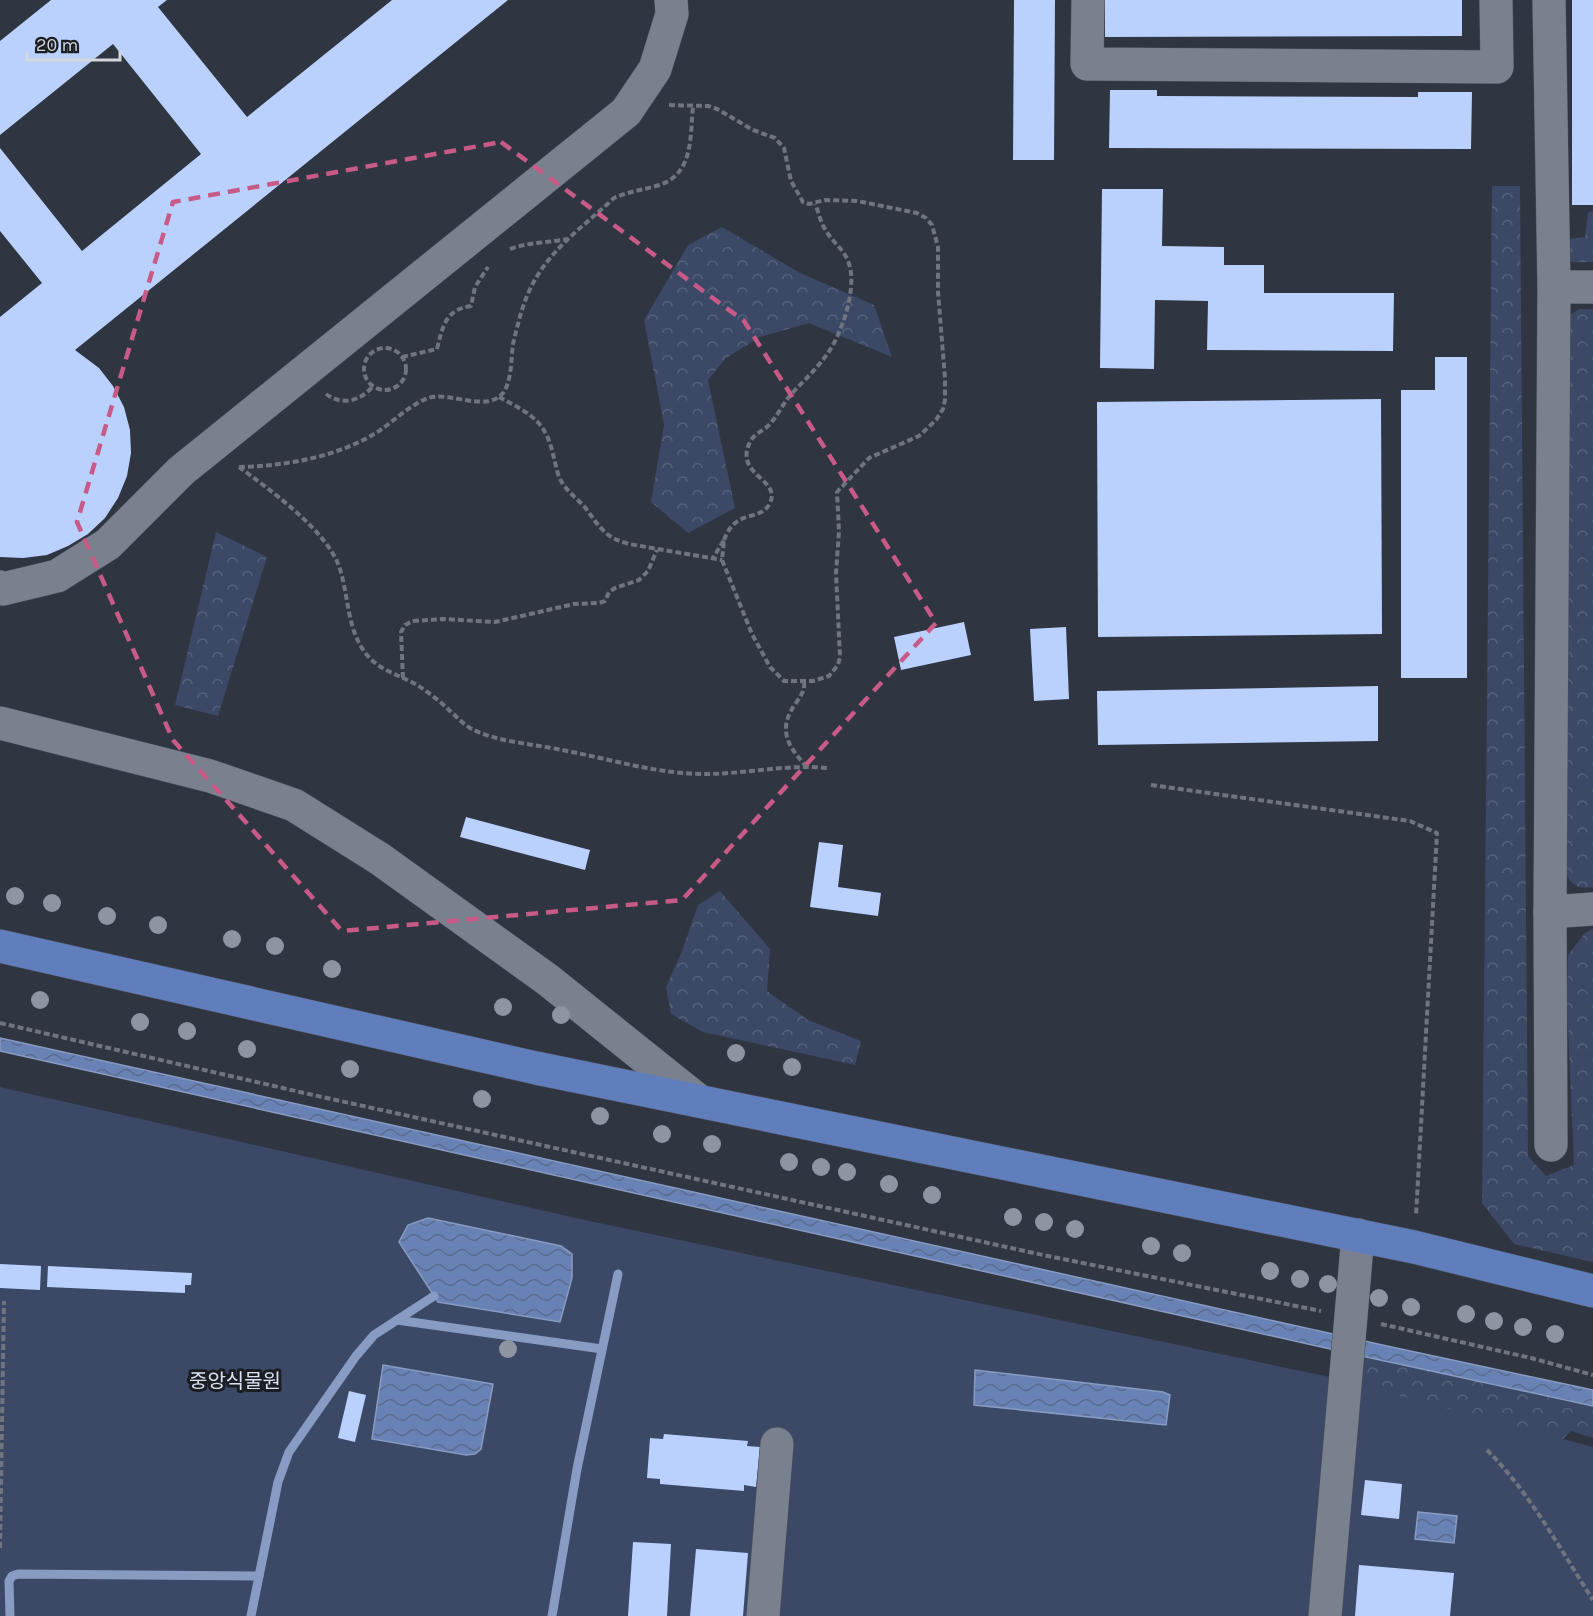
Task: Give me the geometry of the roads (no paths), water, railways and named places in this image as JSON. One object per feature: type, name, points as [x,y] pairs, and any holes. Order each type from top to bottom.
[{"type":"main road","points":[[0,946],[536,1068],[1358,1235],[1593,1291]]},
{"type":"street","points":[[1,592],[57,576],[108,544],[201,454],[626,112],[655,69],[672,14],[671,0]]},
{"type":"street","points":[[1088,0],[1087,64],[1497,67],[1496,0]]},
{"type":"street","points":[[1549,0],[1554,287],[1550,912],[1551,1145]]},
{"type":"street","points":[[1554,287],[1593,287]]},
{"type":"street","points":[[0,723],[210,776],[294,805],[380,859],[548,980],[699,1101]]},
{"type":"street","points":[[1550,912],[1593,909]]},
{"type":"street","points":[[1325,1616],[1345,1329],[1358,1235]]},
{"type":"street","points":[[763,1616],[777,1444]]},
{"type":"water","points":[[0,1038],[1593,1390],[1593,1406],[0,1051]]},
{"type":"water","points":[[428,1218],[561,1246],[572,1254],[572,1278],[560,1322],[438,1302],[399,1242],[408,1225]]},
{"type":"water","points":[[383,1365],[493,1384],[481,1449],[475,1454],[466,1455],[372,1439]]},
{"type":"water","points":[[975,1370],[1163,1392],[1170,1395],[1166,1425],[974,1405]]},
{"type":"water","points":[[1418,1512],[1457,1516],[1454,1543],[1415,1539]]},
{"type":"waterway","points":[[552,1616],[577,1469],[618,1274]]},
{"type":"waterway","points":[[251,1616],[278,1482],[289,1452],[356,1356],[374,1335],[434,1296]]},
{"type":"waterway","points":[[397,1320],[602,1349]]},
{"type":"waterway","points":[[10,1616],[9,1581],[12,1576],[18,1574],[259,1576]]},
{"type":"park label","name":"중앙식물원","points":[[235,1381]]}]
